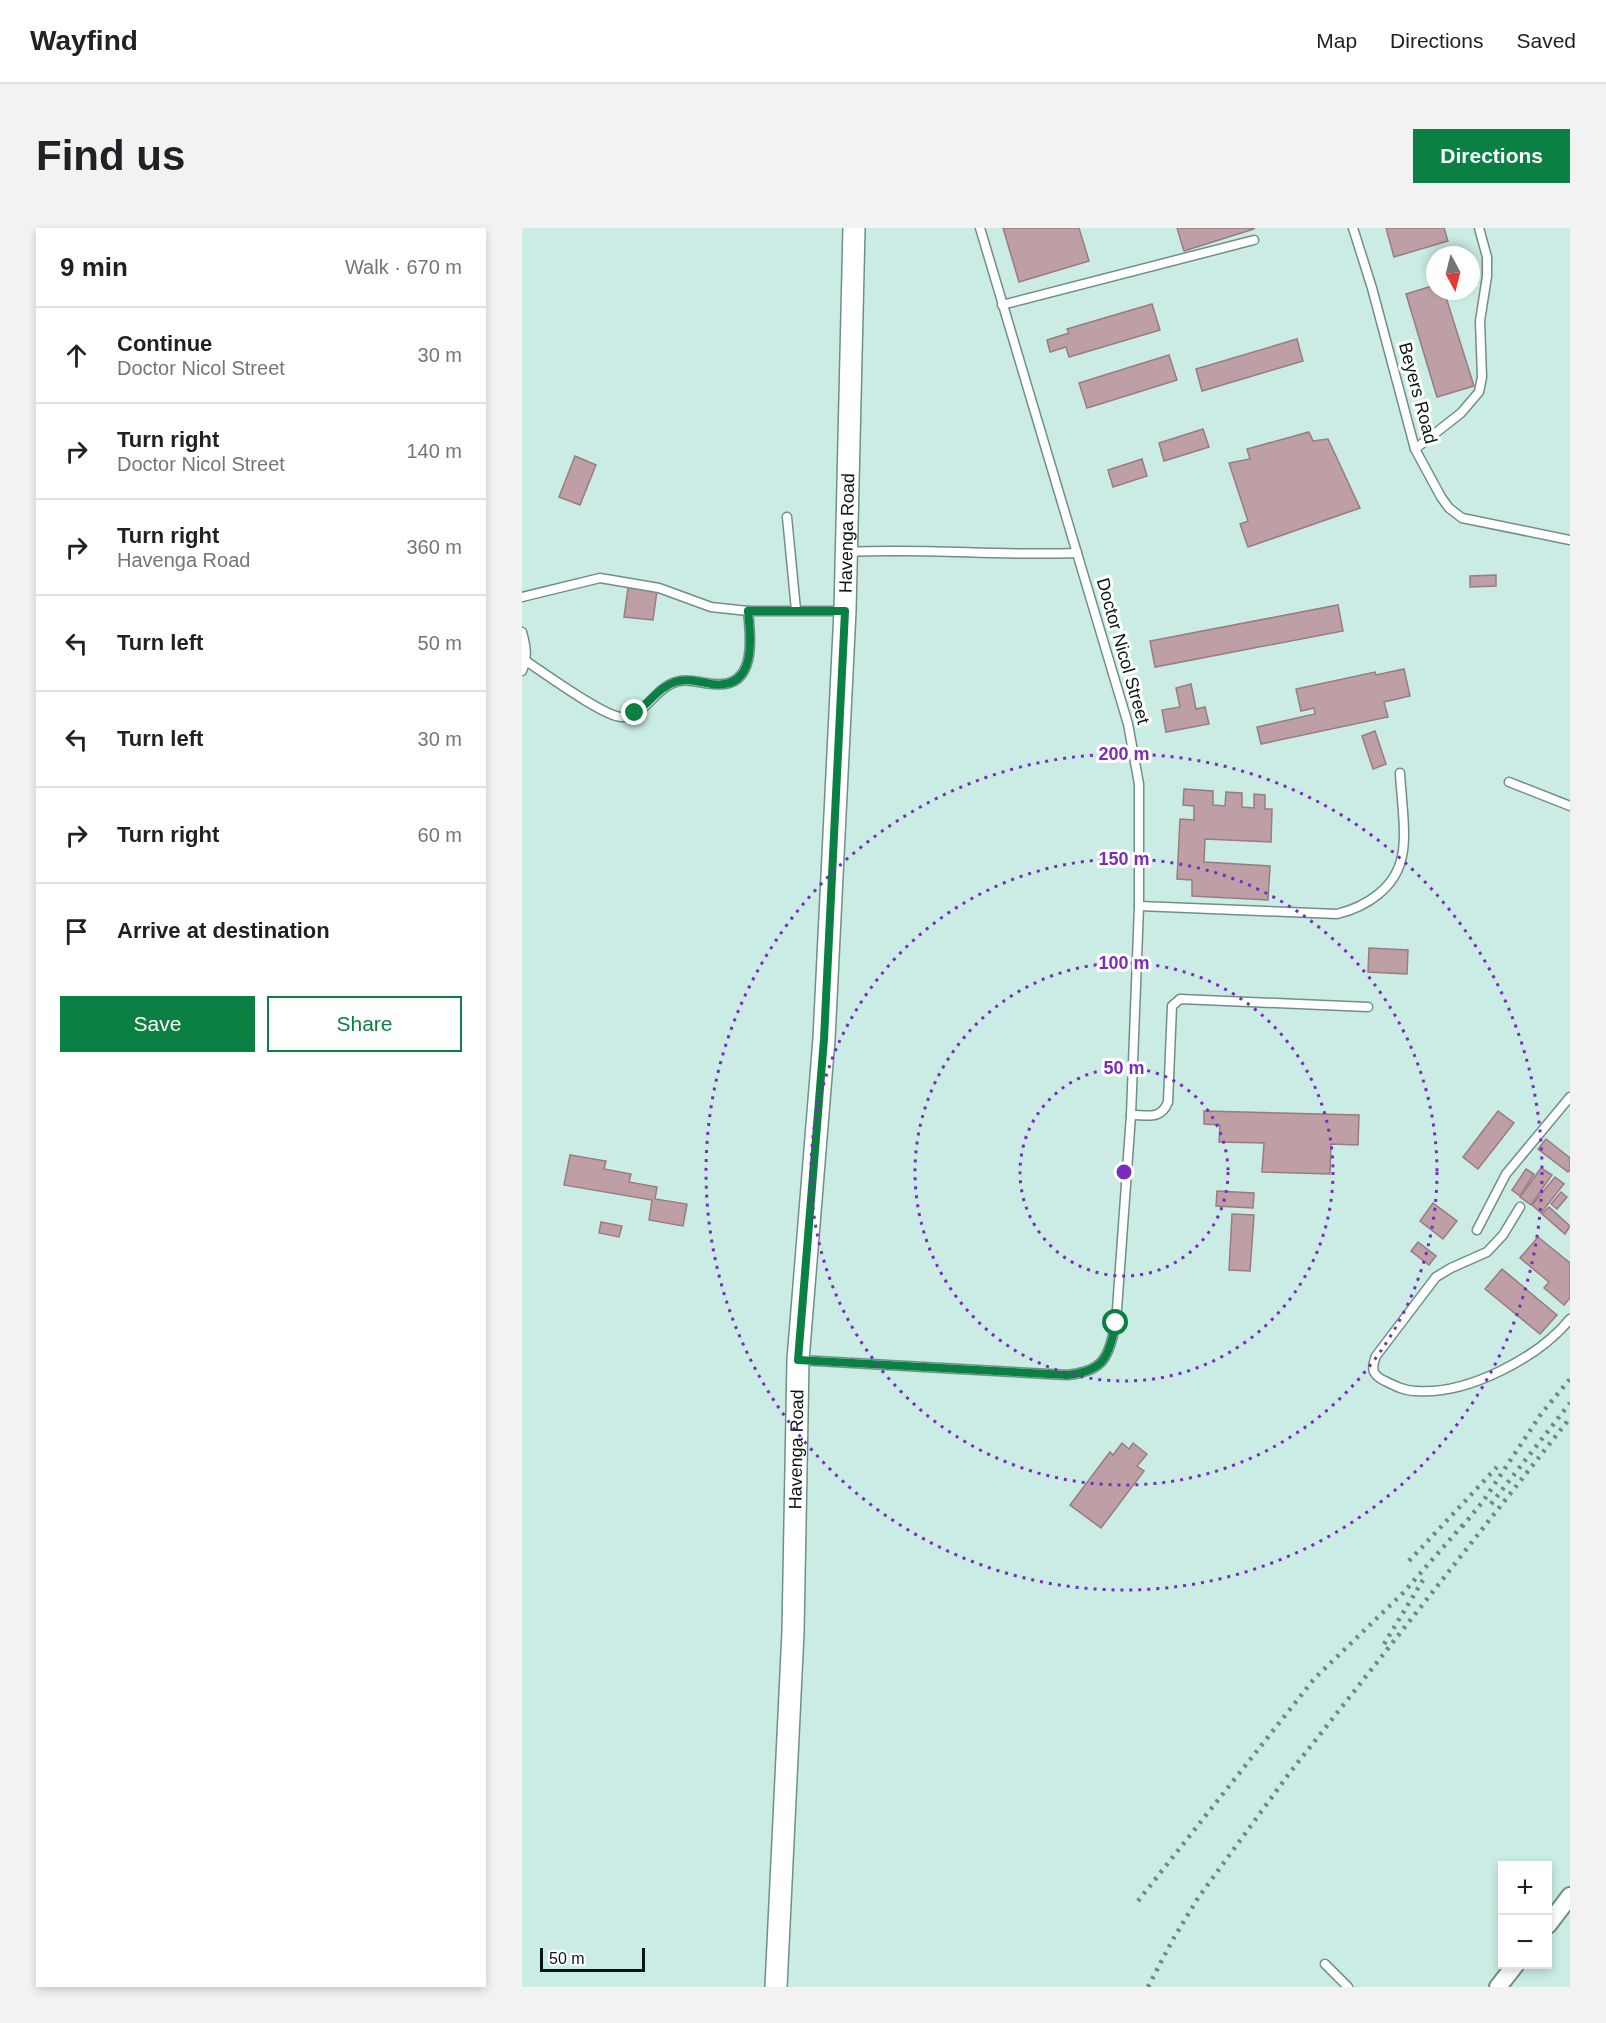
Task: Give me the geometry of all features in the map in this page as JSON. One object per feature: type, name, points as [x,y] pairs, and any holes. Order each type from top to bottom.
[{"type":"street","name":"Havenga Road","points":[[776,1987],[793,1632],[798,1360],[824,1039],[845,611],[855,228]]},
{"type":"street","points":[[1552,1919],[1570,1896]]},
{"type":"street","points":[[1498,1987],[1513,1969]]},
{"type":"lane","name":"Doctor Nicol Street","points":[[798,1360],[1067,1375],[1085,1373],[1102,1362],[1111,1344],[1116,1323],[1131,1115],[1139,906],[1139,784],[1123,705],[980,228]]},
{"type":"lane","name":"Beyers Road","points":[[1353,228],[1372,288],[1415,449],[1441,497],[1449,508],[1462,518],[1570,540]]},
{"type":"lane","points":[[1415,449],[1461,413],[1475,398],[1481,385],[1480,321],[1487,276],[1487,257],[1479,228]]},
{"type":"lane","points":[[1002,305],[1254,240]]},
{"type":"lane","points":[[787,516],[796,610]]},
{"type":"lane","points":[[847,552],[895,550],[1037,555],[1077,553]]},
{"type":"lane","points":[[522,597],[600,578],[659,588],[711,607],[748,611],[845,611]]},
{"type":"lane","points":[[526,661],[601,709],[621,717],[629,717],[643,708],[663,688],[678,681],[692,680],[715,685],[737,678],[751,654],[748,611]]},
{"type":"lane","points":[[522,632],[526,661],[522,670]]},
{"type":"lane","points":[[1139,906],[1337,914],[1355,909],[1378,895],[1399,866],[1403,848],[1400,773]]},
{"type":"lane","points":[[1509,782],[1570,806]]},
{"type":"lane","points":[[1131,1115],[1157,1115],[1164,1112],[1166,1108],[1172,1006],[1180,999],[1368,1007]]},
{"type":"lane","points":[[1478,1230],[1506,1174],[1570,1097]]},
{"type":"lane","points":[[1520,1207],[1503,1234],[1487,1252],[1442,1272],[1431,1283],[1376,1356],[1372,1366],[1373,1370],[1380,1379],[1416,1391],[1462,1385],[1495,1373],[1524,1358],[1546,1344],[1570,1319]]},
{"type":"lane","points":[[1325,1964],[1348,1987]]},
{"type":"building","points":[[1003,228],[1079,228],[1089,261],[1019,282]]},
{"type":"building","points":[[1177,228],[1254,228],[1254,229],[1184,251]]},
{"type":"building","points":[[1386,228],[1444,228],[1448,241],[1394,257]]},
{"type":"building","points":[[1426,288],[1426,300],[1447,300],[1474,386],[1437,397],[1406,294]]},
{"type":"building","points":[[1152,304],[1160,330],[1069,357],[1066,347],[1050,352],[1047,340],[1069,333],[1067,329]]},
{"type":"building","points":[[1297,339],[1303,361],[1202,391],[1196,369]]},
{"type":"building","points":[[1169,355],[1177,380],[1087,408],[1079,383]]},
{"type":"building","points":[[1203,429],[1209,447],[1164,461],[1159,443]]},
{"type":"building","points":[[1309,432],[1313,441],[1328,439],[1360,508],[1248,547],[1240,524],[1248,521],[1229,463],[1250,459],[1247,449]]},
{"type":"building","points":[[575,456],[596,465],[580,505],[559,497]]},
{"type":"building","points":[[1142,459],[1147,476],[1113,487],[1108,470]]},
{"type":"building","points":[[1496,575],[1496,586],[1470,587],[1470,576]]},
{"type":"building","points":[[628,588],[657,591],[653,620],[624,617]]},
{"type":"building","points":[[1338,605],[1343,631],[1155,667],[1150,641]]},
{"type":"building","points":[[1404,669],[1410,696],[1384,702],[1388,717],[1261,744],[1257,727],[1315,714],[1314,708],[1301,711],[1296,689],[1375,672],[1376,675]]},
{"type":"building","points":[[1191,684],[1196,709],[1205,707],[1209,724],[1166,732],[1162,710],[1180,707],[1176,688]]},
{"type":"building","points":[[1375,731],[1386,764],[1373,769],[1362,736]]},
{"type":"building","points":[[1184,789],[1213,791],[1213,805],[1225,806],[1226,792],[1242,793],[1242,807],[1254,808],[1254,794],[1265,795],[1265,809],[1272,809],[1271,842],[1205,839],[1204,862],[1270,866],[1268,900],[1192,896],[1192,880],[1177,879],[1180,819],[1194,820],[1194,806],[1183,805]]},
{"type":"building","points":[[1369,948],[1408,950],[1407,974],[1368,972]]},
{"type":"building","points":[[1204,1111],[1359,1115],[1358,1145],[1331,1144],[1330,1174],[1262,1172],[1264,1143],[1219,1142],[1220,1125],[1204,1124]]},
{"type":"building","points":[[1498,1111],[1514,1123],[1478,1169],[1463,1157]]},
{"type":"building","points":[[1546,1139],[1570,1158],[1568,1172],[1538,1149]]},
{"type":"building","points":[[570,1155],[606,1161],[604,1169],[631,1174],[629,1182],[657,1187],[655,1199],[687,1204],[683,1226],[649,1220],[652,1200],[564,1185]]},
{"type":"building","points":[[1541,1168],[1552,1175],[1531,1205],[1520,1197]]},
{"type":"building","points":[[1526,1169],[1534,1174],[1520,1196],[1512,1190]]},
{"type":"building","points":[[1555,1177],[1564,1184],[1541,1213],[1532,1205]]},
{"type":"building","points":[[1217,1191],[1254,1193],[1253,1208],[1216,1206]]},
{"type":"building","points":[[1561,1192],[1567,1197],[1557,1209],[1551,1204]]},
{"type":"building","points":[[1433,1203],[1457,1221],[1443,1239],[1420,1221]]},
{"type":"building","points":[[1549,1207],[1570,1226],[1565,1234],[1542,1214]]},
{"type":"building","points":[[1232,1214],[1254,1215],[1250,1271],[1229,1270]]},
{"type":"building","points":[[601,1222],[622,1226],[619,1237],[599,1233]]},
{"type":"building","points":[[1538,1237],[1570,1263],[1570,1298],[1564,1305],[1544,1288],[1549,1282],[1520,1258]]},
{"type":"building","points":[[1418,1242],[1436,1256],[1429,1265],[1411,1251]]},
{"type":"building","points":[[1502,1269],[1557,1315],[1540,1334],[1485,1289]]},
{"type":"building","points":[[1122,1443],[1129,1449],[1133,1443],[1147,1454],[1137,1466],[1144,1471],[1101,1528],[1070,1505],[1110,1452],[1113,1455]]},
{"type":"railway","points":[[1462,1527],[1484,1500],[1541,1414],[1570,1379]]},
{"type":"railway","points":[[1491,1504],[1570,1403]]},
{"type":"railway","points":[[1148,1987],[1198,1898],[1288,1775],[1570,1418]]},
{"type":"railway","points":[[1409,1561],[1497,1467]]},
{"type":"railway","points":[[1138,1901],[1314,1679],[1403,1593],[1467,1520]]},
{"type":"railway","points":[[1384,1644],[1423,1580]]},
{"type":"route","points":[[635,713],[671,683],[692,680],[715,685],[737,678],[751,654],[748,611],[845,611],[824,1039],[798,1360],[1067,1375],[1085,1373],[1102,1362],[1111,1344],[1116,1323]]}]
